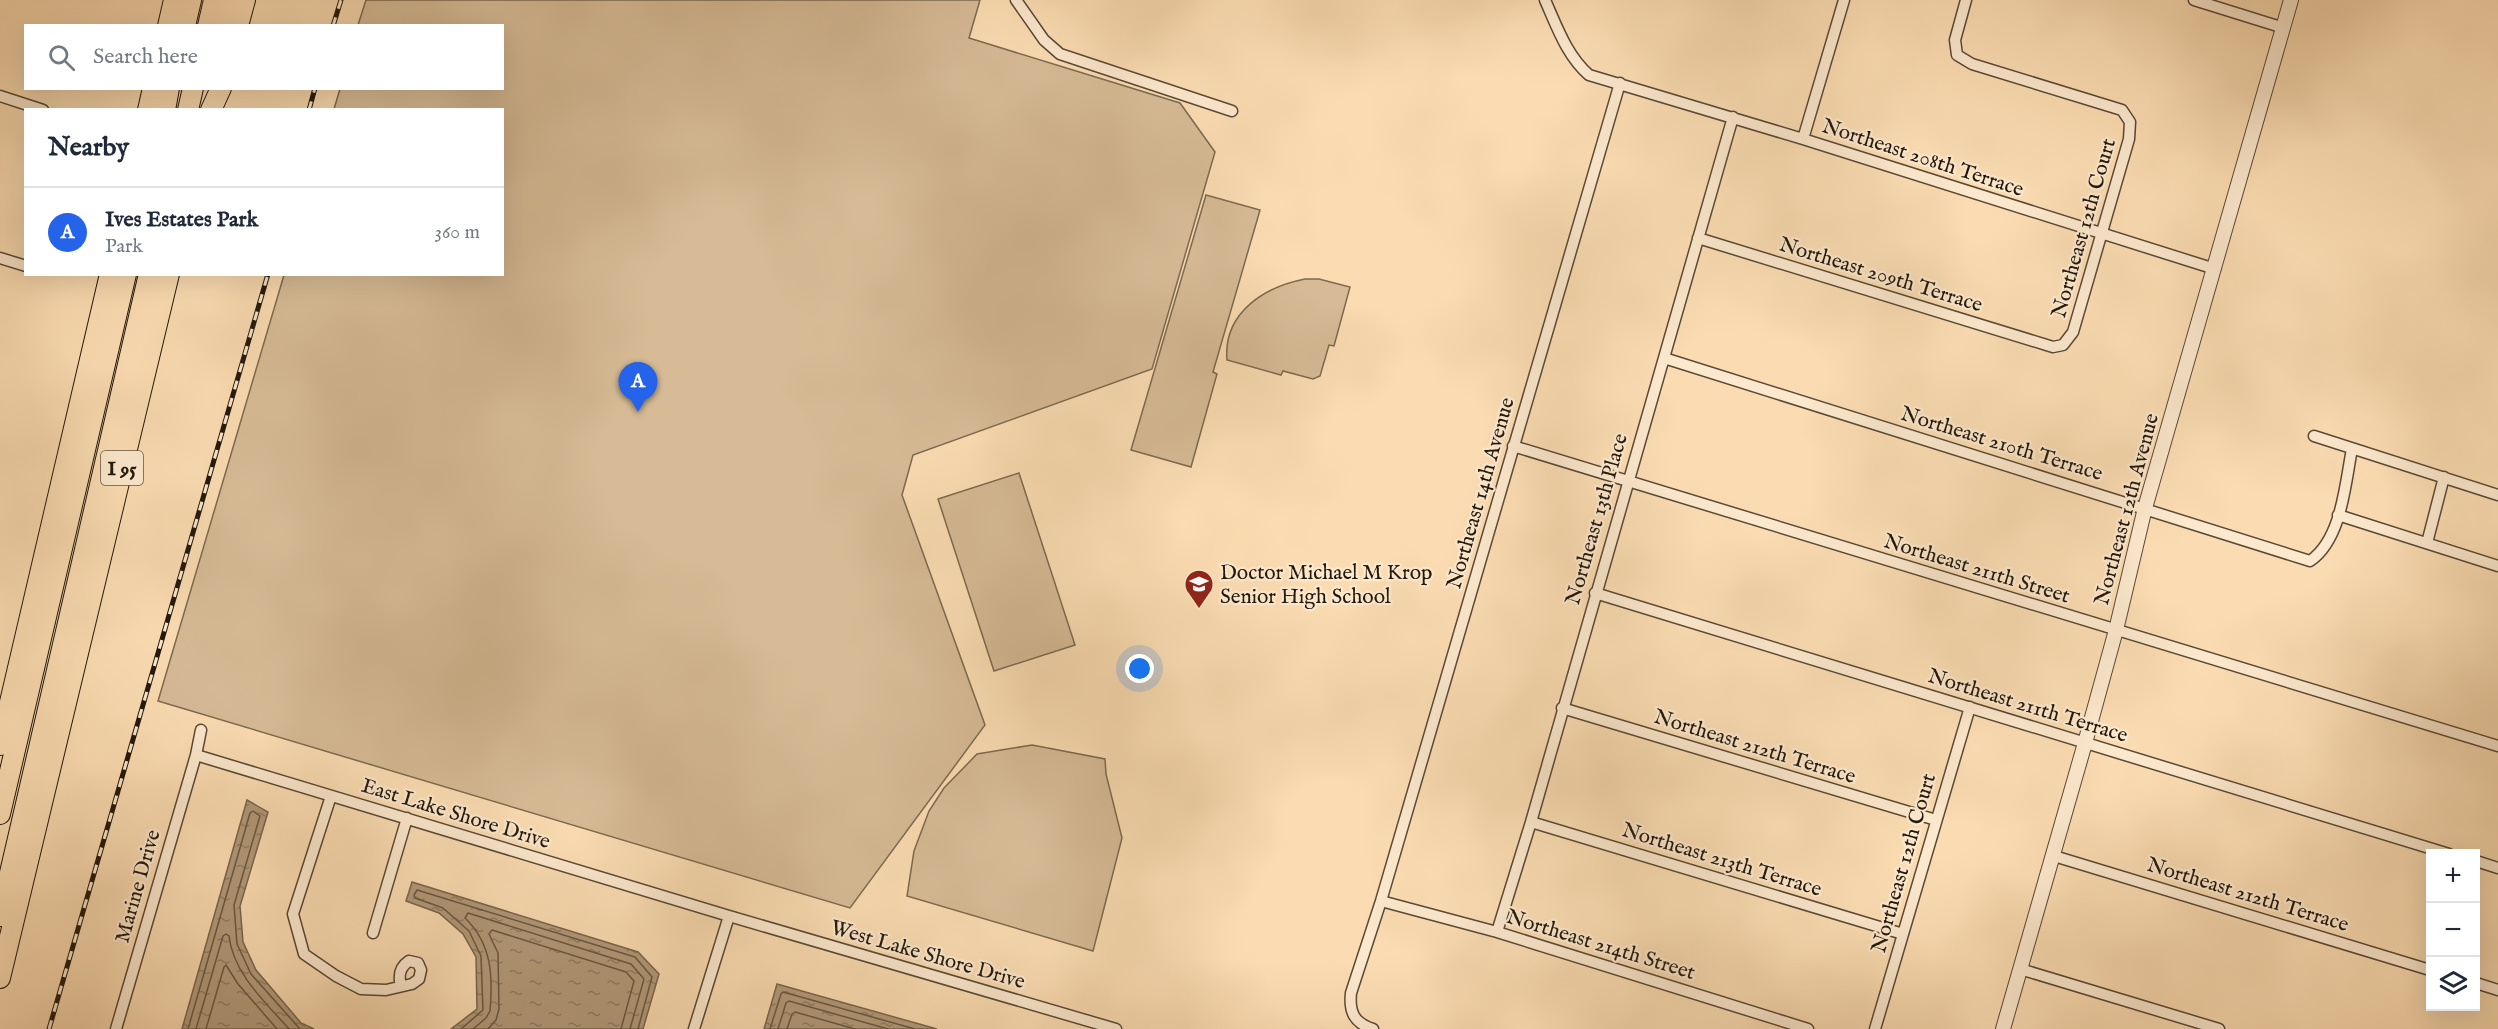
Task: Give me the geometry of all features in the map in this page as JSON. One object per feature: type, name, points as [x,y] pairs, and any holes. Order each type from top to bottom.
[{"type":"highway","points":[[168,24],[174,0]]},
{"type":"highway","points":[[185,24],[191,0]]},
{"type":"highway","points":[[208,24],[213,0]]},
{"type":"highway","points":[[224,24],[230,0]]},
{"type":"highway","points":[[239,24],[245,0]]},
{"type":"highway","points":[[148,108],[153,90]]},
{"type":"highway","points":[[165,108],[170,90]]},
{"type":"highway","points":[[188,108],[193,90]]},
{"type":"highway","points":[[205,108],[210,90]]},
{"type":"highway","points":[[212,108],[220,90]]},
{"type":"highway","name":"I 95","points":[[0,745],[110,276]]},
{"type":"highway","points":[[0,814],[126,276]]},
{"type":"highway","points":[[0,916],[149,276]]},
{"type":"highway","name":"I 95","points":[[0,978],[169,276]]},
{"type":"street","points":[[1016,0],[1044,40],[1060,54],[1232,111]]},
{"type":"street","points":[[1545,0],[1561,38],[1580,67],[1589,75],[1620,83]]},
{"type":"street","points":[[1803,139],[1844,0]]},
{"type":"street","name":"Northeast 12th Court","points":[[1966,0],[1955,40],[1957,56],[1972,64],[2122,110],[2130,122],[2129,139],[2073,332],[2063,345],[2053,347]]},
{"type":"street","points":[[2194,0],[2284,28]]},
{"type":"street","name":"Northeast 12th Avenue","points":[[2003,1029],[2054,856],[2116,630],[2145,508],[2291,0]]},
{"type":"street","name":"Northeast 208th Terrace","points":[[1620,83],[2215,269]]},
{"type":"street","name":"Northeast 14th Avenue","points":[[1367,1027],[1352,1015],[1350,1005],[1352,993],[1381,901],[1620,83]]},
{"type":"street","points":[[0,96],[37,108]]},
{"type":"street","name":"Northeast 13th Place","points":[[1497,932],[1531,822],[1626,482],[1664,358],[1732,117]]},
{"type":"street","name":"Northeast 209th Terrace","points":[[1698,238],[2053,347]]},
{"type":"street","points":[[0,258],[24,265]]},
{"type":"street","name":"Northeast 210th Terrace","points":[[1664,358],[2310,561],[2322,553],[2338,515],[2352,449]]},
{"type":"street","points":[[2314,436],[2498,495]]},
{"type":"street","name":"Northeast 211th Street","points":[[1513,446],[2498,746]]},
{"type":"street","points":[[2427,543],[2444,477]]},
{"type":"street","points":[[2338,515],[2498,566]]},
{"type":"street","name":"Northeast 211th Terrace","points":[[1595,593],[2433,849]]},
{"type":"street","name":"Northeast 12th Court","points":[[1875,1029],[1970,707]]},
{"type":"street","name":"Northeast 212th Terrace","points":[[1562,708],[1935,820]]},
{"type":"street","points":[[196,755],[201,730]]},
{"type":"street","name":"East Lake Shore Drive","points":[[196,755],[729,916]]},
{"type":"street","name":"Marine Drive","points":[[116,1029],[196,755]]},
{"type":"street","points":[[331,796],[293,914],[304,954],[336,976],[361,989],[386,990],[401,987]]},
{"type":"street","points":[[373,933],[406,818]]},
{"type":"street","name":"Northeast 213th Terrace","points":[[1531,822],[1903,934]]},
{"type":"street","name":"Northeast 212th Terrace","points":[[2054,856],[2426,969]]},
{"type":"street","points":[[2480,863],[2498,868]]},
{"type":"street","name":"Northeast 214th Street","points":[[1381,901],[1497,932],[1808,1029]]},
{"type":"street","points":[[694,1029],[729,916]]},
{"type":"street","name":"West Lake Shore Drive","points":[[729,916],[1116,1029]]},
{"type":"street","points":[[2020,969],[2219,1029]]},
{"type":"street","points":[[2480,985],[2498,990]]},
{"type":"shaded area","points":[[366,0],[980,0],[969,38],[1180,103],[1215,152],[1152,369],[913,455],[902,495],[985,725],[850,908],[158,701],[284,276],[504,276],[504,108],[334,108],[340,90],[504,90],[504,24],[358,24]]},
{"type":"shaded area","points":[[1206,195],[1260,210],[1213,372],[1217,374],[1191,467],[1131,450]]},
{"type":"shaded area","points":[[1305,279],[1319,279],[1350,287],[1334,346],[1329,345],[1320,376],[1313,379],[1283,371],[1281,375],[1227,360],[1232,329],[1239,316],[1249,305],[1275,288]]},
{"type":"shaded area","points":[[1019,473],[1075,645],[994,671],[938,499]]},
{"type":"shaded area","points":[[1032,745],[1105,759],[1106,774],[1122,838],[1093,951],[907,896],[914,851],[929,811],[944,788],[977,754]]},
{"type":"water","points":[[247,800],[268,812],[240,906],[243,942],[256,970],[301,1023],[314,1029],[182,1029]]},
{"type":"water","points":[[412,882],[638,952],[659,974],[643,1029],[451,1029],[477,1009],[476,957],[463,934],[439,913],[406,901]]},
{"type":"water","points":[[777,984],[937,1029],[764,1029]]},
{"type":"railway","points":[[334,24],[341,0]]},
{"type":"railway","points":[[310,108],[314,90]]},
{"type":"railway","points":[[49,1029],[267,276]]},
{"type":"place","name":"Ives Estates Park","points":[[638,412]]},
{"type":"place","name":"Doctor Michael M Krop Senior High School","points":[[1199,610]]}]
